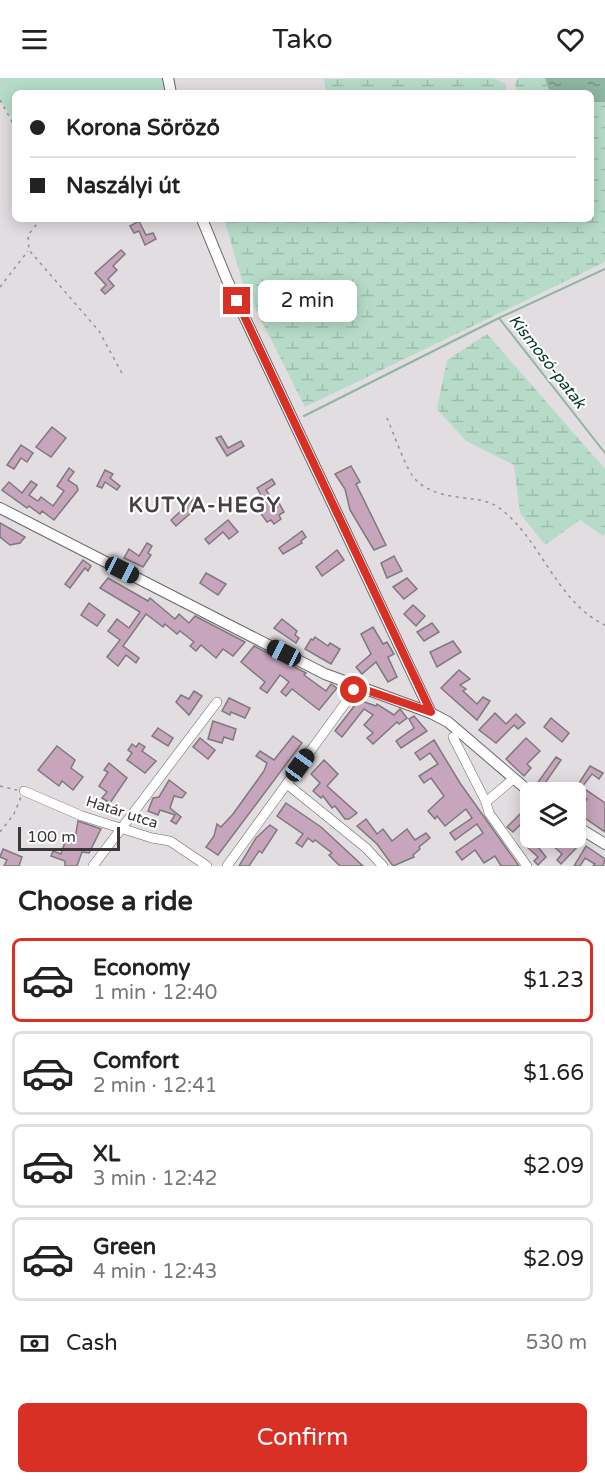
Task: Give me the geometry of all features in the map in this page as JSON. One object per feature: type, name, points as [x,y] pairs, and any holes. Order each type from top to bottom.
[{"type":"main road","points":[[203,222],[227,280],[431,712]]},
{"type":"main road","points":[[0,508],[314,668],[357,687],[431,712],[448,723],[520,784]]},
{"type":"main road","points":[[410,705],[416,681]]},
{"type":"main road","points":[[586,832],[605,844]]},
{"type":"street","points":[[227,866],[357,687]]},
{"type":"street","points":[[93,866],[217,702]]},
{"type":"street","points":[[453,737],[486,802],[489,813],[527,866]]},
{"type":"street","points":[[486,802],[513,779]]},
{"type":"street","points":[[287,784],[366,848],[382,866]]},
{"type":"street","name":"Határ utca","points":[[24,791],[82,816],[170,841],[207,866]]},
{"type":"path","points":[[0,100],[12,122]]},
{"type":"path","points":[[39,222],[28,235],[29,250],[99,331],[124,377]]},
{"type":"path","points":[[0,287],[29,250]]},
{"type":"path","points":[[387,418],[414,480],[437,494],[495,505],[512,519],[564,588],[591,619],[605,625]]},
{"type":"path","points":[[0,786],[24,791],[14,814],[0,832]]},
{"type":"green space","points":[[0,78],[162,78],[164,90],[12,90],[12,118],[0,100]]},
{"type":"green space","points":[[493,78],[506,84],[506,90],[326,90],[324,79]]},
{"type":"green space","points":[[518,78],[545,78],[549,90],[516,90],[515,84]]},
{"type":"green space","points":[[594,102],[605,102],[605,262],[305,407],[243,284],[225,222],[594,222]]},
{"type":"green space","points":[[487,334],[605,469],[605,533],[603,536],[580,520],[545,545],[520,513],[514,465],[466,441],[437,409],[447,360]]},
{"type":"water","points":[[545,78],[605,78],[605,102],[594,102],[594,90],[549,90]]},
{"type":"building","points":[[140,222],[146,235],[153,233],[156,239],[145,245],[139,231],[134,233],[130,226]]},
{"type":"building","points":[[121,250],[125,254],[113,266],[117,270],[108,279],[114,286],[105,294],[101,290],[106,285],[95,273]]},
{"type":"building","points":[[52,427],[66,438],[51,457],[36,447]]},
{"type":"building","points":[[221,436],[228,448],[241,441],[244,446],[227,456],[216,438]]},
{"type":"building","points":[[21,445],[33,453],[27,462],[21,458],[14,469],[7,465]]},
{"type":"building","points":[[351,466],[360,482],[356,484],[386,545],[374,550],[350,510],[345,489],[335,474]]},
{"type":"building","points":[[69,468],[74,472],[68,480],[77,486],[78,490],[54,520],[42,511],[40,514],[29,506],[27,508],[2,490],[9,482],[22,493],[31,481],[37,485],[29,495],[38,501],[41,497],[53,506],[64,491],[57,486]]},
{"type":"building","points":[[105,470],[113,474],[110,478],[120,486],[117,490],[105,482],[102,488],[97,486]]},
{"type":"building","points":[[272,479],[275,484],[266,490],[276,505],[279,503],[284,512],[279,515],[281,519],[274,524],[271,520],[267,522],[257,508],[262,505],[258,499],[262,497],[257,488]]},
{"type":"building","points":[[196,497],[202,503],[176,526],[171,520]]},
{"type":"building","points":[[228,520],[238,532],[229,539],[223,532],[209,544],[205,539]]},
{"type":"building","points":[[0,523],[25,537],[20,543],[10,545],[0,537]]},
{"type":"building","points":[[302,531],[306,537],[301,541],[302,543],[283,554],[279,548]]},
{"type":"building","points":[[147,543],[152,546],[148,553],[151,555],[143,567],[124,558],[129,549],[139,556]]},
{"type":"building","points":[[337,550],[344,560],[322,576],[316,567]]},
{"type":"building","points":[[394,556],[402,571],[387,578],[381,563]]},
{"type":"building","points":[[83,560],[91,566],[88,571],[85,568],[70,588],[65,584]]},
{"type":"building","points":[[206,573],[226,584],[218,595],[200,583]]},
{"type":"building","points":[[108,578],[148,601],[150,598],[175,619],[179,614],[189,623],[195,616],[245,642],[233,656],[223,649],[216,658],[201,645],[196,651],[190,646],[194,642],[180,631],[177,634],[165,624],[163,627],[146,614],[123,646],[139,658],[136,663],[126,655],[118,666],[107,657],[120,640],[108,631],[117,619],[129,628],[140,612],[100,588]]},
{"type":"building","points":[[407,578],[417,589],[404,599],[393,587]]},
{"type":"building","points":[[89,603],[105,615],[97,626],[81,615]]},
{"type":"building","points":[[413,605],[425,616],[416,626],[404,614]]},
{"type":"building","points":[[282,619],[297,631],[295,635],[299,638],[296,643],[274,628]]},
{"type":"building","points":[[432,623],[439,632],[424,641],[417,632]]},
{"type":"building","points":[[373,627],[383,644],[387,642],[394,654],[388,657],[397,677],[388,682],[376,662],[362,674],[356,667],[371,654],[361,634]]},
{"type":"building","points":[[315,637],[328,646],[330,643],[340,649],[331,664],[305,649]]},
{"type":"building","points":[[453,641],[461,652],[437,667],[430,652]]},
{"type":"building","points":[[254,646],[306,673],[304,675],[326,691],[331,684],[337,688],[319,710],[292,689],[286,696],[281,692],[289,682],[280,675],[267,693],[260,688],[265,682],[241,662]]},
{"type":"building","points":[[459,670],[470,679],[460,685],[466,689],[463,691],[477,704],[483,697],[490,701],[477,720],[441,688]]},
{"type":"building","points":[[194,691],[202,696],[189,715],[176,702],[181,695],[189,699]]},
{"type":"building","points":[[229,698],[250,708],[245,718],[222,711]]},
{"type":"building","points":[[359,700],[376,706],[377,704],[394,715],[400,709],[407,718],[399,724],[397,722],[373,744],[367,738],[373,733],[364,725],[373,715],[364,709],[342,737],[335,731]]},
{"type":"building","points":[[495,713],[506,724],[516,714],[525,723],[518,729],[514,725],[496,743],[479,730]]},
{"type":"building","points":[[414,716],[427,731],[401,748],[396,741],[414,728],[409,719]]},
{"type":"building","points":[[551,718],[569,733],[562,742],[544,727]]},
{"type":"building","points":[[213,721],[236,729],[233,740],[224,737],[222,743],[208,739]]},
{"type":"building","points":[[158,728],[173,738],[168,746],[152,736]]},
{"type":"building","points":[[293,736],[302,743],[218,855],[206,847],[214,836],[217,824],[221,827],[233,814],[264,771],[267,763],[256,756],[260,751],[274,760]]},
{"type":"building","points":[[200,738],[215,750],[208,759],[193,747]]},
{"type":"building","points":[[526,738],[540,751],[527,764],[531,768],[524,776],[506,759]]},
{"type":"building","points":[[434,740],[460,783],[519,866],[501,866],[495,856],[484,863],[475,850],[462,860],[456,852],[483,833],[477,824],[455,840],[450,833],[472,818],[466,809],[445,826],[437,816],[435,819],[428,811],[444,796],[431,778],[424,783],[419,776],[438,764],[430,753],[420,760],[415,753]]},
{"type":"building","points":[[139,743],[145,747],[142,751],[156,761],[145,773],[127,760],[132,753],[128,750],[132,744],[136,747]]},
{"type":"building","points":[[57,746],[75,760],[71,768],[83,777],[73,790],[62,781],[59,786],[38,770]]},
{"type":"building","points":[[556,757],[561,760],[546,782],[538,782]]},
{"type":"building","points":[[324,760],[338,774],[327,786],[357,813],[349,819],[345,819],[335,806],[332,808],[323,796],[321,798],[313,791],[320,783],[311,774]]},
{"type":"building","points":[[109,763],[127,778],[110,803],[102,798],[107,792],[99,786],[108,772],[104,770]]},
{"type":"building","points":[[590,766],[603,773],[599,779],[592,774],[586,782],[580,782]]},
{"type":"building","points":[[169,780],[186,793],[182,798],[174,796],[170,808],[181,817],[176,824],[171,821],[175,815],[160,810],[158,815],[148,811],[153,798],[159,797]]},
{"type":"building","points":[[586,790],[605,803],[605,832],[586,819]]},
{"type":"building","points":[[286,803],[321,827],[363,866],[340,866],[329,855],[332,853],[315,840],[313,842],[308,838],[302,847],[296,843],[303,834],[277,816]]},
{"type":"building","points":[[520,814],[520,825],[513,832],[507,827]]},
{"type":"building","points":[[366,819],[377,834],[383,829],[392,841],[407,829],[415,840],[426,833],[430,838],[419,847],[414,857],[393,866],[377,844],[357,826]]},
{"type":"building","points":[[78,821],[101,829],[89,853],[82,852],[77,866],[65,866],[65,861],[51,856],[53,851],[61,854],[67,836],[75,839]]},
{"type":"building","points":[[270,825],[277,830],[262,853],[259,851],[249,866],[239,866],[256,838]]},
{"type":"building","points":[[586,846],[605,859],[603,866],[593,866],[595,864],[585,858],[580,866],[574,866]]},
{"type":"building","points":[[528,848],[539,848],[546,857],[538,865],[534,861],[538,857]]},
{"type":"building","points":[[555,848],[576,848],[561,864],[557,860],[562,854]]},
{"type":"building","points":[[3,849],[22,857],[19,866],[4,866],[7,860],[0,857]]},
{"type":"waterway","name":"Kismosó-patak","points":[[605,269],[499,318],[605,453]]},
{"type":"waterway","points":[[304,416],[499,318]]},
{"type":"district","name":"KUTYA-HEGY","points":[[205,505]]},
{"type":"route","points":[[237,301],[431,712],[357,687],[354,690]]}]
